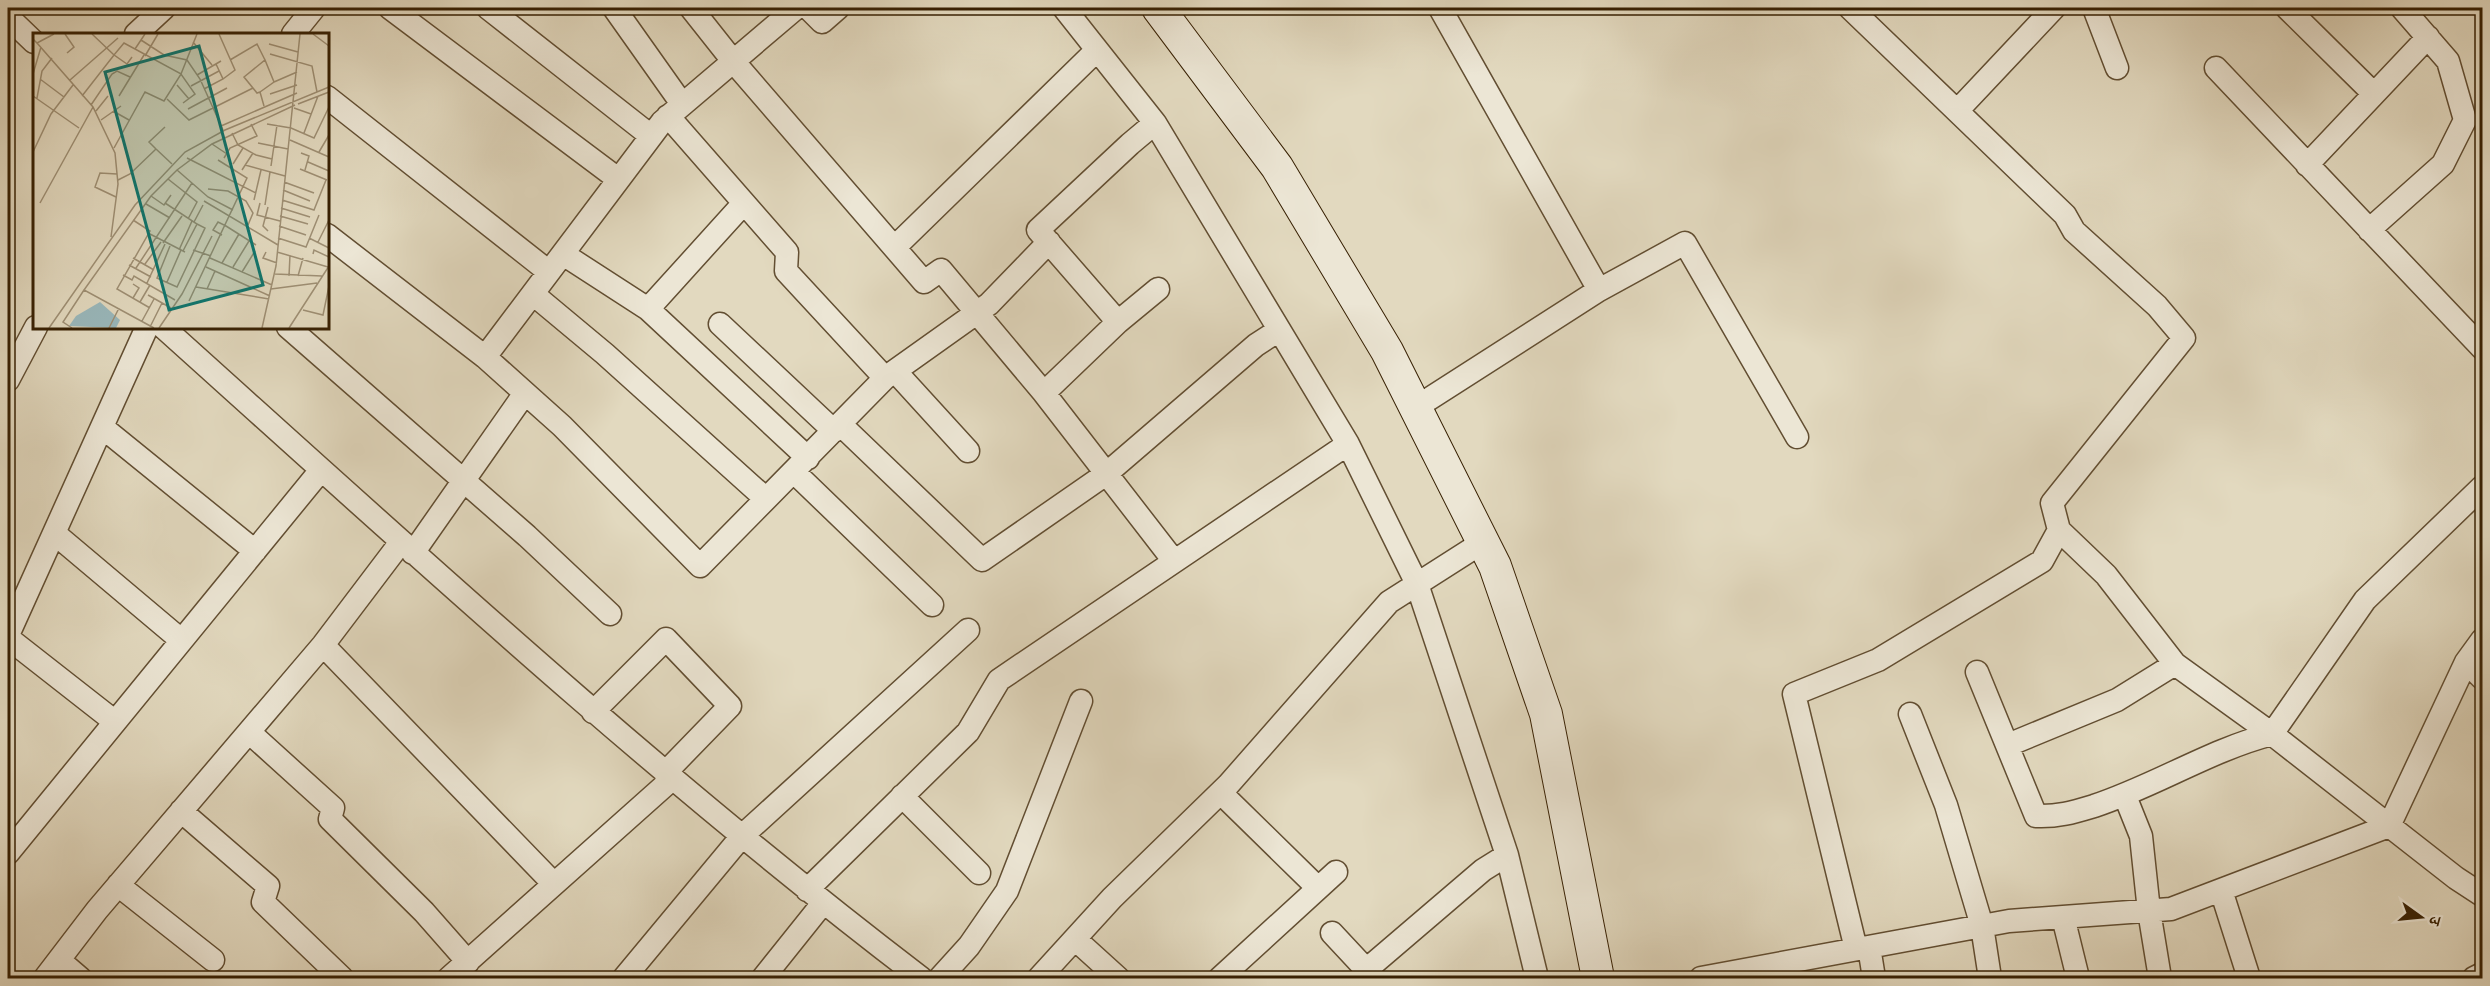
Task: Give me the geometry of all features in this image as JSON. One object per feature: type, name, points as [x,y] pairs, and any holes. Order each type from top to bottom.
[{"type":"main road","points":[[1158,8],[1277,167],[1387,351],[1495,566],[1546,714],[1598,978]]},
{"type":"street","points":[[137,33],[164,8]]},
{"type":"street","points":[[294,33],[314,8]]},
{"type":"street","points":[[390,8],[618,179]]},
{"type":"street","points":[[488,8],[651,136]]},
{"type":"street","points":[[614,8],[675,110],[744,203],[787,252],[786,272],[968,451]]},
{"type":"street","points":[[691,8],[733,61],[924,282],[941,270],[1044,393],[1174,561]]},
{"type":"street","points":[[485,357],[651,136],[675,110],[796,8]]},
{"type":"street","points":[[808,8],[822,22],[838,8]]},
{"type":"street","points":[[1064,8],[1155,123],[1348,444],[1417,584],[1507,855],[1537,978]]},
{"type":"street","points":[[1440,8],[1599,290]]},
{"type":"street","points":[[1850,8],[2065,215],[2074,231],[2157,306],[2184,338],[2052,503],[2059,530],[2106,575],[2175,664],[2272,734],[2456,878],[2482,895]]},
{"type":"street","points":[[1957,111],[2054,8]]},
{"type":"street","points":[[2094,8],[2117,68]]},
{"type":"street","points":[[2287,8],[2374,94]]},
{"type":"street","points":[[2369,230],[2444,164],[2465,120],[2448,61],[2402,8]]},
{"type":"street","points":[[16,16],[33,41]]},
{"type":"street","points":[[2307,165],[2428,38]]},
{"type":"street","points":[[895,247],[1097,50]]},
{"type":"street","points":[[2216,68],[2482,348]]},
{"type":"street","points":[[328,98],[549,272]]},
{"type":"street","points":[[1118,322],[1038,230],[1155,123]]},
{"type":"street","points":[[648,309],[744,203]]},
{"type":"street","points":[[328,236],[485,357],[562,426],[700,566],[890,374],[989,304],[1049,242]]},
{"type":"street","points":[[1415,408],[1599,290],[1685,243],[1797,437]]},
{"type":"street","points":[[562,254],[648,309],[801,465],[932,605]]},
{"type":"street","points":[[1044,393],[1118,322],[1158,290]]},
{"type":"street","points":[[532,294],[605,354],[766,499]]},
{"type":"street","points":[[720,324],[982,560],[1106,474],[1256,345],[1279,330]]},
{"type":"street","points":[[8,380],[35,328]]},
{"type":"street","points":[[114,721],[8,637],[147,328]]},
{"type":"street","points":[[165,328],[593,712],[815,896],[921,978]]},
{"type":"street","points":[[289,328],[527,536],[610,614]]},
{"type":"street","points":[[45,978],[118,885],[464,481],[525,393]]},
{"type":"street","points":[[102,427],[255,550]]},
{"type":"street","points":[[763,978],[815,896],[902,796],[968,732],[999,680],[1348,444]]},
{"type":"street","points":[[8,853],[321,470]]},
{"type":"street","points":[[1977,672],[2036,816],[2057,817],[2125,796],[2243,742],[2272,734],[2366,600],[2482,487]]},
{"type":"street","points":[[1857,949],[1794,694],[1878,660],[2042,561],[2059,530]]},
{"type":"street","points":[[54,533],[181,640]]},
{"type":"street","points":[[1039,978],[1112,898],[1221,792],[1389,602],[1483,542]]},
{"type":"street","points":[[624,978],[742,836],[968,630]]},
{"type":"street","points":[[449,978],[669,776],[730,706],[666,639],[593,712]]},
{"type":"street","points":[[1701,978],[2009,921],[2171,909],[2389,826],[2466,662],[2482,640]]},
{"type":"street","points":[[323,645],[554,884]]},
{"type":"street","points":[[2466,662],[2482,678]]},
{"type":"street","points":[[2008,745],[2117,700],[2175,664]]},
{"type":"street","points":[[940,978],[969,946],[1006,891],[1081,700]]},
{"type":"street","points":[[1910,714],[1946,805],[1982,926],[1990,978]]},
{"type":"street","points":[[249,732],[333,808],[330,819],[424,912],[468,962]]},
{"type":"street","points":[[1221,792],[1318,888]]},
{"type":"street","points":[[902,796],[979,873]]},
{"type":"street","points":[[2125,796],[2140,836],[2160,978]]},
{"type":"street","points":[[181,811],[268,886],[263,902],[342,978]]},
{"type":"street","points":[[1332,933],[1370,974],[1475,877],[1507,855]]},
{"type":"street","points":[[1220,978],[1336,872]]},
{"type":"street","points":[[118,885],[213,960]]},
{"type":"street","points":[[2221,890],[2249,978]]},
{"type":"street","points":[[2063,917],[2078,978]]},
{"type":"street","points":[[1075,939],[1118,978]]},
{"type":"street","points":[[1857,949],[1869,947],[1874,978]]},
{"type":"street","points":[[59,960],[80,978]]},
{"type":"street","points":[[2474,978],[2482,974]]}]
